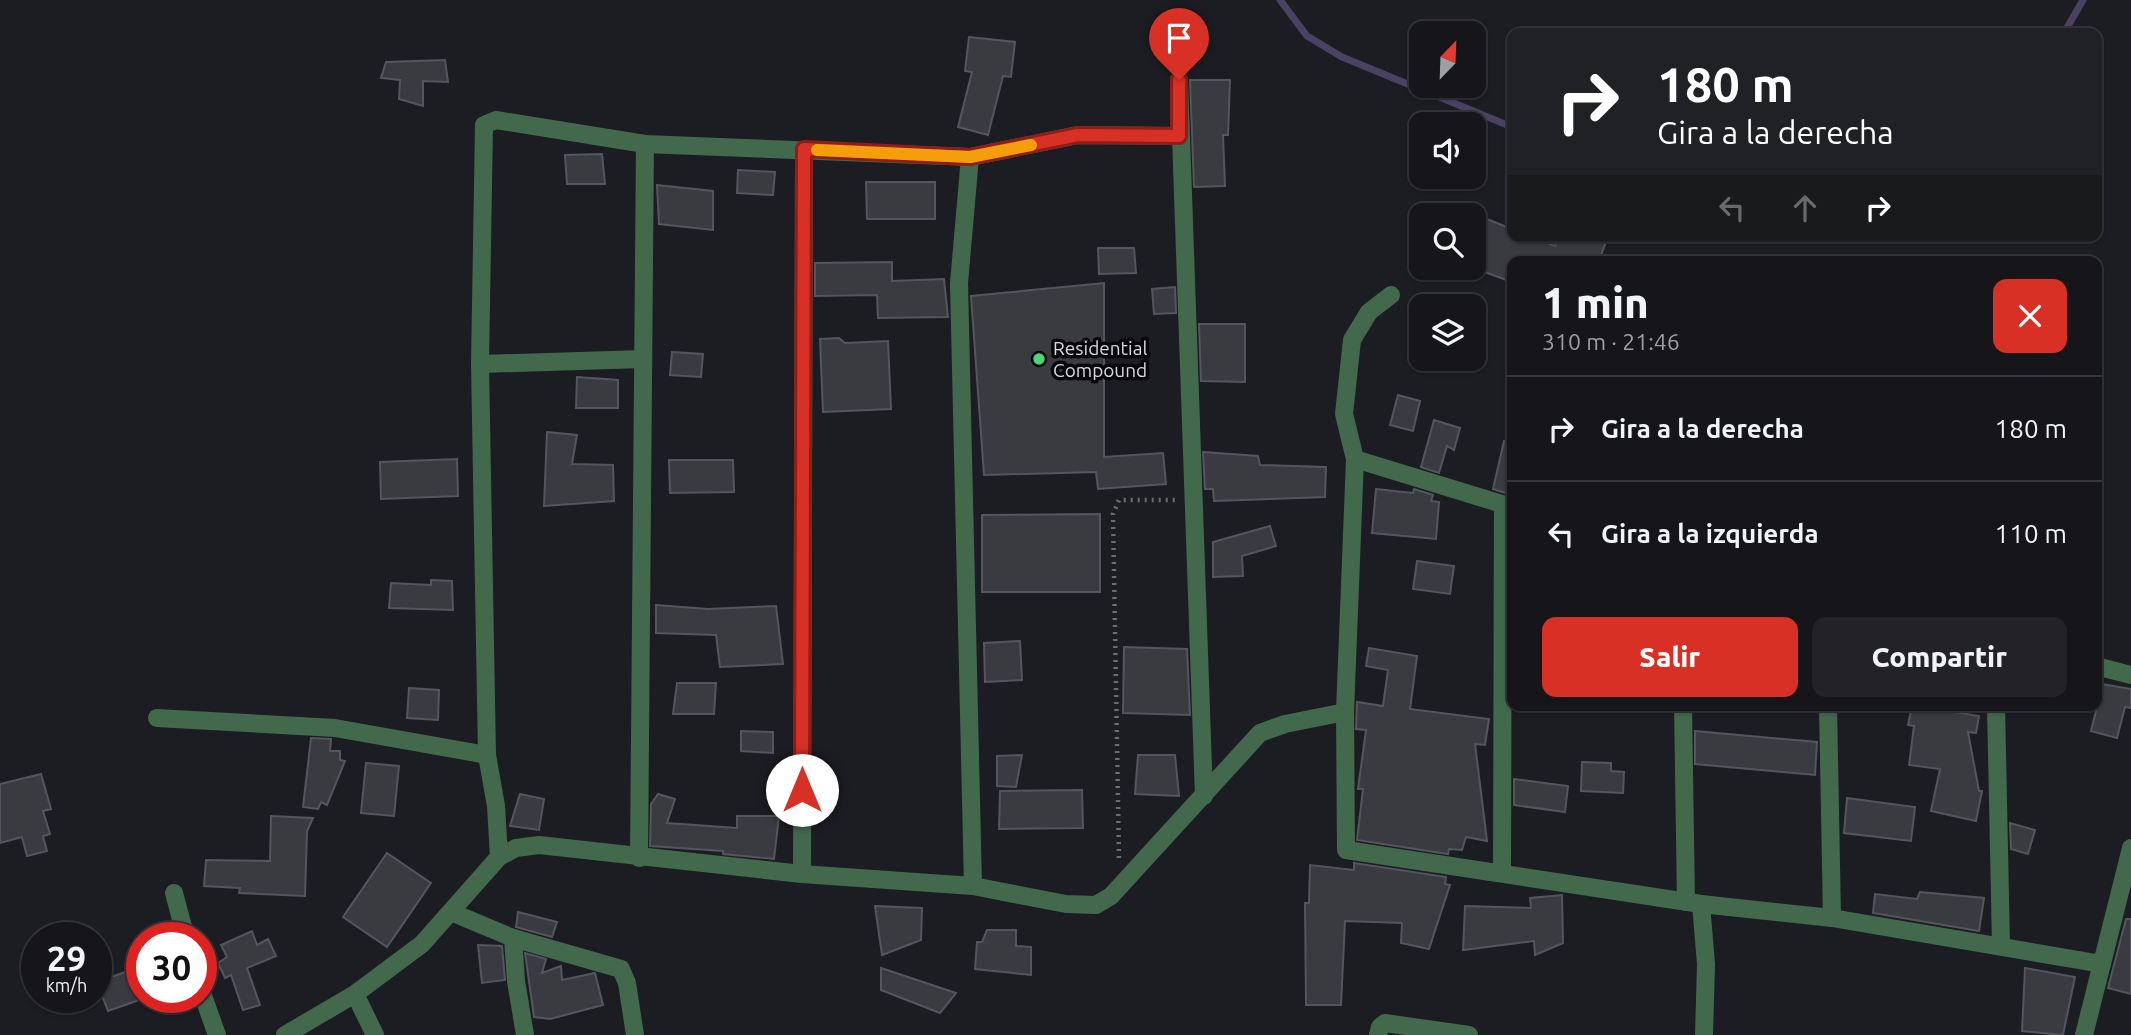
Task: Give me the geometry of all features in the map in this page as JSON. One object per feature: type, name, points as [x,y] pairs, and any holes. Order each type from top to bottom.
[{"type":"street","points":[[1179,80],[1204,796]]},
{"type":"street","points":[[499,857],[496,806],[487,755],[480,364],[484,125],[496,120],[645,144],[970,157],[1078,135],[1179,136]]},
{"type":"street","points":[[639,858],[645,144]]},
{"type":"street","points":[[802,874],[804,149]]},
{"type":"street","points":[[970,157],[959,282],[973,886]]},
{"type":"street","points":[[1391,295],[1369,312],[1352,340],[1344,414],[1354,459],[1345,712],[1346,850],[1694,903],[1832,918],[2102,964]]},
{"type":"street","points":[[480,364],[643,359]]},
{"type":"street","points":[[1354,459],[1507,506]]},
{"type":"street","points":[[1502,872],[1507,567]]},
{"type":"street","points":[[2102,668],[2131,675]]},
{"type":"street","points":[[1683,711],[1694,903],[1706,964],[1704,1035]]},
{"type":"street","points":[[1828,711],[1832,918]]},
{"type":"street","points":[[1996,711],[2001,945]]},
{"type":"street","points":[[285,1035],[355,994],[422,944],[499,857],[516,848],[539,845],[802,874],[973,886],[1066,904],[1096,905],[1120,885],[1260,733],[1285,724],[1345,712]]},
{"type":"street","points":[[157,718],[335,728],[487,755]]},
{"type":"street","points":[[2084,1035],[2131,848]]},
{"type":"street","points":[[174,893],[182,922]]},
{"type":"street","points":[[451,912],[513,938],[621,969],[627,983],[635,1035]]},
{"type":"street","points":[[513,938],[516,981],[525,1035]]},
{"type":"street","points":[[355,994],[374,1035]]},
{"type":"street","points":[[209,1013],[217,1035]]},
{"type":"street","points":[[1378,1035],[1380,1027],[1385,1023],[1469,1035]]},
{"type":"path","points":[[1120,885],[1113,513],[1119,500],[1193,500]]},
{"type":"building","points":[[969,37],[1015,42],[1011,77],[1003,76],[988,135],[958,127],[972,72],[965,71]]},
{"type":"building","points":[[445,60],[448,82],[423,81],[423,106],[399,99],[400,80],[381,78],[386,62]]},
{"type":"building","points":[[1190,80],[1230,80],[1228,135],[1223,135],[1225,186],[1194,187]]},
{"type":"building","points":[[602,154],[605,184],[567,184],[565,155]]},
{"type":"building","points":[[738,170],[775,172],[773,195],[737,193]]},
{"type":"building","points":[[866,182],[935,182],[935,219],[867,219]]},
{"type":"building","points":[[657,185],[713,191],[713,230],[659,224]]},
{"type":"building","points":[[1486,219],[1507,227],[1507,242],[1545,242],[1555,246],[1557,242],[1606,242],[1601,256],[1507,256],[1507,280],[1486,273]]},
{"type":"building","points":[[1098,248],[1134,248],[1136,273],[1099,274]]},
{"type":"building","points":[[892,262],[892,281],[944,279],[948,317],[878,318],[877,295],[815,296],[815,263]]},
{"type":"building","name":"Residential Compound","points":[[1104,283],[1104,457],[1163,453],[1166,484],[1098,489],[1096,472],[984,475],[971,296]]},
{"type":"building","points":[[1175,287],[1176,313],[1154,314],[1152,289]]},
{"type":"building","points":[[1199,324],[1245,324],[1245,382],[1201,381]]},
{"type":"building","points":[[839,338],[845,343],[888,341],[891,409],[823,412],[820,339]]},
{"type":"building","points":[[672,352],[703,354],[701,377],[670,375]]},
{"type":"building","points":[[577,377],[618,380],[618,408],[576,408]]},
{"type":"building","points":[[1398,395],[1420,401],[1413,431],[1390,425]]},
{"type":"building","points":[[1434,420],[1460,428],[1454,450],[1447,446],[1439,473],[1421,467]]},
{"type":"building","points":[[547,432],[577,435],[572,464],[613,465],[614,501],[544,506]]},
{"type":"building","points":[[1504,441],[1507,441],[1507,493],[1493,489]]},
{"type":"building","points":[[1203,452],[1258,456],[1260,465],[1326,467],[1325,497],[1214,501],[1213,489],[1205,489]]},
{"type":"building","points":[[457,459],[458,496],[381,499],[380,462]]},
{"type":"building","points":[[669,460],[733,460],[734,492],[670,493]]},
{"type":"building","points":[[1376,489],[1413,493],[1414,489],[1433,495],[1431,501],[1439,502],[1436,539],[1372,533]]},
{"type":"building","points":[[1100,514],[1100,592],[982,592],[982,515]]},
{"type":"building","points":[[1270,526],[1276,546],[1242,556],[1243,576],[1213,577],[1213,542]]},
{"type":"building","points":[[1417,561],[1454,566],[1450,594],[1413,589]]},
{"type":"building","points":[[431,580],[452,581],[453,610],[389,608],[391,583],[431,585]]},
{"type":"building","points":[[656,605],[708,609],[776,606],[783,664],[720,667],[716,635],[656,633]]},
{"type":"building","points":[[1020,641],[1022,680],[985,682],[984,643]]},
{"type":"building","points":[[1124,647],[1187,649],[1190,715],[1123,713]]},
{"type":"building","points":[[1369,648],[1417,656],[1410,709],[1489,719],[1485,745],[1475,744],[1487,841],[1466,837],[1462,850],[1449,849],[1448,854],[1357,840],[1363,789],[1358,789],[1366,730],[1356,729],[1357,702],[1383,706],[1388,670],[1366,666]]},
{"type":"building","points":[[677,683],[716,683],[714,714],[673,714]]},
{"type":"building","points":[[2102,684],[2131,689],[2131,708],[2125,707],[2117,738],[2091,731],[2096,711],[2102,711]]},
{"type":"building","points":[[409,688],[439,690],[438,720],[407,718]]},
{"type":"building","points":[[1911,711],[1949,711],[1979,716],[1976,733],[1968,732],[1979,791],[1982,791],[1976,821],[1931,811],[1940,769],[1909,765],[1914,726],[1908,725]]},
{"type":"building","points":[[741,731],[773,732],[773,753],[741,751]]},
{"type":"building","points":[[1695,731],[1817,742],[1815,775],[1695,764]]},
{"type":"building","points":[[311,738],[331,739],[330,751],[340,751],[340,760],[345,761],[327,805],[321,802],[318,809],[303,807]]},
{"type":"building","points":[[1022,755],[1016,787],[997,786],[997,756]]},
{"type":"building","points":[[1138,755],[1175,755],[1179,796],[1135,794]]},
{"type":"building","points":[[1582,762],[1611,763],[1611,771],[1624,772],[1623,793],[1581,791]]},
{"type":"building","points":[[366,763],[399,766],[394,816],[361,813]]},
{"type":"building","points":[[41,774],[51,809],[43,811],[50,834],[43,836],[47,851],[27,856],[22,837],[0,843],[0,784]]},
{"type":"building","points":[[1514,779],[1568,786],[1565,812],[1514,805]]},
{"type":"building","points":[[1082,790],[1083,828],[999,829],[1000,791]]},
{"type":"building","points":[[520,794],[544,799],[539,830],[510,826]]},
{"type":"building","points":[[658,794],[675,799],[667,823],[737,828],[737,816],[779,816],[774,859],[723,854],[723,851],[650,846],[651,804]]},
{"type":"building","points":[[1847,798],[1915,807],[1911,841],[1844,833]]},
{"type":"building","points":[[271,816],[313,818],[307,831],[305,896],[239,893],[240,888],[204,886],[206,860],[270,861]]},
{"type":"building","points":[[2010,823],[2035,830],[2028,854],[2011,849]]},
{"type":"building","points":[[387,853],[431,883],[387,947],[343,917]]},
{"type":"building","points":[[1354,863],[1446,877],[1445,884],[1450,885],[1429,949],[1401,943],[1402,923],[1345,921],[1341,1005],[1306,1005],[1305,903],[1309,903],[1310,865],[1354,870]]},
{"type":"building","points":[[1920,892],[1984,898],[1979,931],[1873,913],[1875,894],[1917,899]]},
{"type":"building","points":[[1562,895],[1563,943],[1535,955],[1534,941],[1463,950],[1465,906],[1531,908],[1530,898]]},
{"type":"building","points":[[875,906],[922,908],[921,940],[882,955]]},
{"type":"building","points":[[518,912],[557,922],[552,937],[516,927]]},
{"type":"building","points":[[2126,919],[2131,919],[2131,994],[2108,988]]},
{"type":"building","points":[[987,930],[1016,930],[1016,946],[1031,947],[1031,975],[975,969],[977,942],[982,942]]},
{"type":"building","points":[[252,931],[257,945],[268,939],[276,956],[247,968],[260,1005],[243,1010],[231,975],[225,978],[218,963],[227,957],[221,945]]},
{"type":"building","points":[[478,945],[502,946],[505,980],[482,983]]},
{"type":"building","points":[[525,953],[546,959],[542,973],[561,966],[562,980],[595,973],[603,1005],[550,1019],[534,1017]]},
{"type":"building","points":[[881,968],[956,993],[940,1013],[881,990]]},
{"type":"building","points":[[2025,968],[2075,977],[2063,1035],[2022,1031]]},
{"type":"building","points":[[126,972],[126,1005],[112,1010],[112,977]]},
{"type":"waterway","points":[[1280,0],[1307,36],[1342,57],[1507,125]]},
{"type":"waterway","points":[[2067,28],[2083,0]]},
{"type":"slow traffic","points":[[817,150],[970,157],[1031,145]]},
{"type":"place","name":"Residential Compound","points":[[1039,359]]},
{"type":"route","points":[[802,790],[804,149],[970,157],[1078,135],[1179,136],[1179,80]]}]
